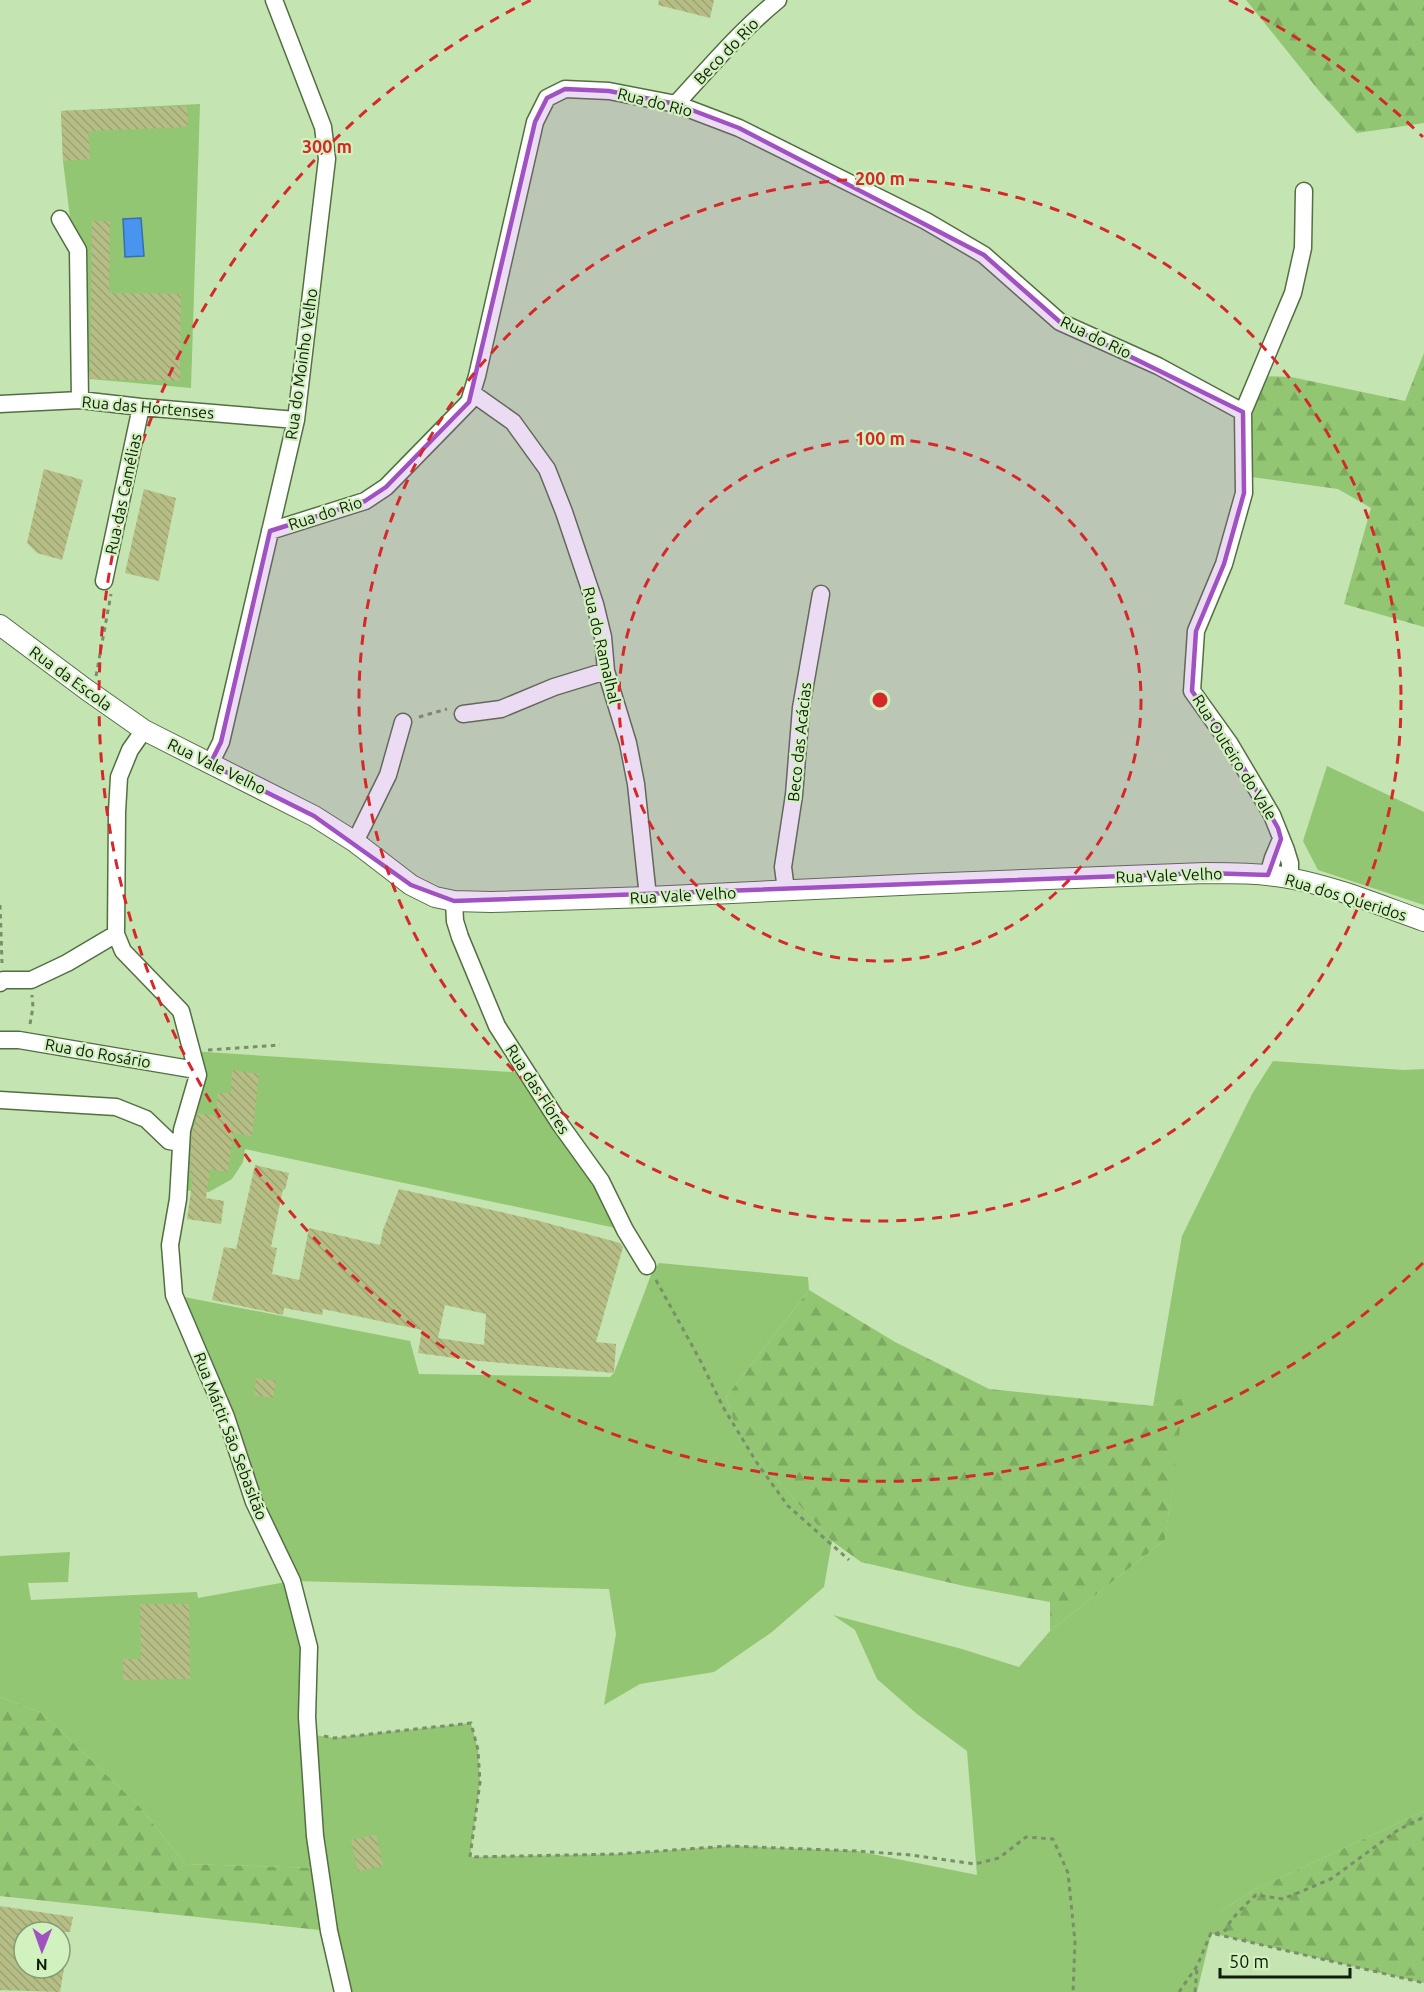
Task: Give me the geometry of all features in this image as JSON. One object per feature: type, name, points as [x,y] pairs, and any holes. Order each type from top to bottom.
[{"type":"street","name":"Rua do Moinho Velho","points":[[210,764],[221,742],[296,420],[327,159],[323,127],[274,0]]},
{"type":"street","name":"Beco do Rio","points":[[676,104],[728,46],[778,0]]},
{"type":"street","name":"Rua do Rio","points":[[270,531],[364,501],[386,487],[469,402],[535,123],[547,98],[565,89],[609,91],[676,104],[739,128],[926,221],[984,255],[1060,322],[1158,366],[1244,412]]},
{"type":"street","name":"Rua Outeiro do Vale","points":[[1290,878],[1290,863],[1272,815],[1230,744],[1192,691],[1196,631],[1224,564],[1244,493],[1244,412],[1293,293],[1303,248],[1304,191]]},
{"type":"street","points":[[60,219],[78,250],[80,400]]},
{"type":"street","name":"Rua do Ramalhal","points":[[472,393],[513,422],[547,469],[567,522],[595,604],[603,637],[606,671],[628,743],[636,784],[648,897]]},
{"type":"street","name":"Rua das Hortenses","points":[[0,404],[80,400],[296,420]]},
{"type":"street","name":"Rua das Camélias","points":[[104,581],[141,407]]},
{"type":"street","name":"Beco das Acácias","points":[[786,890],[783,867],[794,795],[801,708],[821,594]]},
{"type":"street","name":"Rua da Escola","points":[[0,625],[144,730]]},
{"type":"street","points":[[463,714],[501,709],[554,687],[606,671]]},
{"type":"street","points":[[355,842],[388,775],[403,722]]},
{"type":"street","points":[[1,982],[31,980],[67,963],[116,934],[119,777],[130,750],[144,730]]},
{"type":"street","name":"Rua Vale Velho","points":[[144,730],[314,816],[355,842],[411,885],[435,897],[454,901],[648,897],[1205,873],[1268,875]]},
{"type":"street","name":"Rua Outeiro do Vale","points":[[1268,875],[1272,858],[1281,839]]},
{"type":"street","name":"Rua dos Queridos","points":[[1268,875],[1290,878],[1339,891],[1424,921]]},
{"type":"street","name":"Rua das Flores","points":[[454,901],[459,937],[497,1026],[560,1124],[601,1181],[625,1230],[647,1266]]},
{"type":"street","name":"Rua Mártir São Sebasitão","points":[[116,934],[123,951],[180,1011],[198,1075],[182,1130],[178,1199],[170,1245],[174,1295],[226,1417],[254,1502],[292,1581],[309,1647],[307,1717],[315,1836],[329,1931],[343,1992]]},
{"type":"street","name":"Rua do Rosário","points":[[0,1041],[27,1041],[196,1070]]},
{"type":"street","points":[[0,1100],[116,1107],[146,1119],[169,1141],[181,1143]]},
{"type":"path","points":[[87,690],[96,676],[111,594],[104,581]]},
{"type":"path","points":[[403,722],[447,709],[463,714]]},
{"type":"path","points":[[0,905],[1,982]]},
{"type":"path","points":[[27,1041],[33,1007],[31,980]]},
{"type":"path","points":[[191,1051],[280,1045]]},
{"type":"path","points":[[647,1266],[700,1360],[723,1407],[757,1463],[788,1506],[849,1560]]},
{"type":"path","points":[[308,1735],[334,1738],[471,1723],[478,1750],[480,1782],[470,1857],[618,1854],[729,1846],[857,1851],[911,1855],[975,1864],[999,1858],[1026,1837],[1053,1839],[1068,1873],[1075,1942],[1073,1992]]},
{"type":"path","points":[[1179,1992],[1197,1966],[1211,1933],[1226,1930],[1228,1923],[1256,1895],[1283,1899],[1331,1879],[1398,1830],[1424,1817]]},
{"type":"path","points":[[1215,1934],[1424,1983]]},
{"type":"path","points":[[1195,1992],[1197,1966]]},
{"type":"highlighted area","points":[[565,89],[609,91],[676,104],[739,128],[984,255],[1060,322],[1243,412],[1244,493],[1224,564],[1196,631],[1192,691],[1230,744],[1278,828],[1281,839],[1268,875],[1205,873],[454,901],[411,885],[314,816],[210,764],[221,742],[270,531],[365,501],[386,487],[469,402],[535,122],[547,98]]},
{"type":"green space","points":[[1246,0],[1424,0],[1424,123],[1357,133],[1320,92]]},
{"type":"green space","points":[[200,104],[191,388],[90,379],[63,161],[61,111]]},
{"type":"green space","points":[[1424,353],[1424,627],[1344,604],[1371,508],[1338,489],[1244,476],[1258,376],[1291,377],[1405,401]]},
{"type":"green space","points":[[1327,766],[1424,812],[1424,905],[1318,870],[1303,841]]},
{"type":"green space","points":[[191,1051],[527,1073],[625,1230],[245,1149],[243,1162],[232,1179],[209,1192],[179,1190],[198,1075]]},
{"type":"green space","points":[[1273,1061],[1403,1070],[1424,1069],[1424,1811],[1256,1889],[1220,1911],[1220,1935],[1211,1934],[1197,1992],[343,1992],[320,1868],[185,1864],[140,1807],[42,1713],[0,1697],[0,1556],[70,1552],[68,1582],[28,1583],[31,1600],[197,1592],[198,1598],[292,1581],[174,1295],[410,1341],[419,1374],[610,1377],[614,1373],[651,1275],[659,1263],[808,1277],[809,1290],[726,1397],[739,1439],[832,1541],[824,1587],[772,1632],[714,1672],[640,1684],[604,1705],[616,1634],[609,1589],[293,1581],[309,1647],[308,1734],[334,1738],[471,1723],[478,1750],[480,1782],[470,1857],[618,1854],[729,1846],[857,1851],[977,1875],[967,1751],[917,1714],[877,1679],[855,1630],[833,1615],[962,1649],[1019,1667],[1050,1631],[1165,1540],[1183,1399],[1153,1406],[1182,1236],[1252,1094]]},
{"type":"green space","points":[[809,1290],[895,1342],[989,1389],[1153,1406],[1184,1398],[1165,1540],[1050,1631],[1050,1602],[964,1586],[861,1562],[832,1541],[739,1439],[726,1397]]},
{"type":"green space","points":[[0,1697],[42,1713],[140,1807],[185,1864],[320,1868],[329,1931],[0,1896]]},
{"type":"green space","points":[[1424,1811],[1424,1983],[1220,1935],[1220,1911],[1256,1889]]},
{"type":"water","points":[[141,218],[144,256],[125,257],[123,219]]},
{"type":"building","points":[[659,0],[714,0],[710,18],[658,5]]},
{"type":"building","points":[[187,106],[188,127],[88,131],[90,159],[63,161],[61,111]]},
{"type":"building","points":[[92,221],[110,221],[109,293],[181,294],[180,381],[90,379]]},
{"type":"building","points":[[44,469],[83,480],[62,560],[37,553],[27,543]]},
{"type":"building","points":[[144,489],[176,498],[159,581],[125,573]]},
{"type":"building","points":[[232,1070],[259,1074],[252,1136],[233,1133],[228,1172],[210,1169],[206,1198],[224,1201],[221,1224],[187,1219],[193,1177],[190,1177],[192,1132],[198,1113],[216,1116],[218,1093],[231,1093]]},
{"type":"building","points":[[255,1165],[289,1173],[285,1190],[283,1189],[271,1247],[277,1248],[272,1274],[299,1280],[309,1228],[380,1245],[383,1230],[399,1189],[536,1220],[620,1243],[623,1247],[596,1342],[616,1344],[614,1373],[418,1353],[422,1330],[323,1309],[322,1315],[284,1308],[283,1315],[212,1300],[224,1247],[236,1249]],"holes":[[[445,1305],[486,1314],[484,1345],[438,1338]]]},
{"type":"building","points":[[256,1378],[276,1381],[273,1398],[254,1395]]},
{"type":"building","points":[[140,1604],[189,1604],[190,1679],[123,1680],[123,1659],[141,1659]]},
{"type":"building","points":[[376,1835],[383,1866],[358,1871],[351,1840]]},
{"type":"building","points":[[0,1906],[73,1917],[72,1922],[72,1920],[12,1920],[12,1980],[62,1980],[60,1992],[0,1990]]}]
